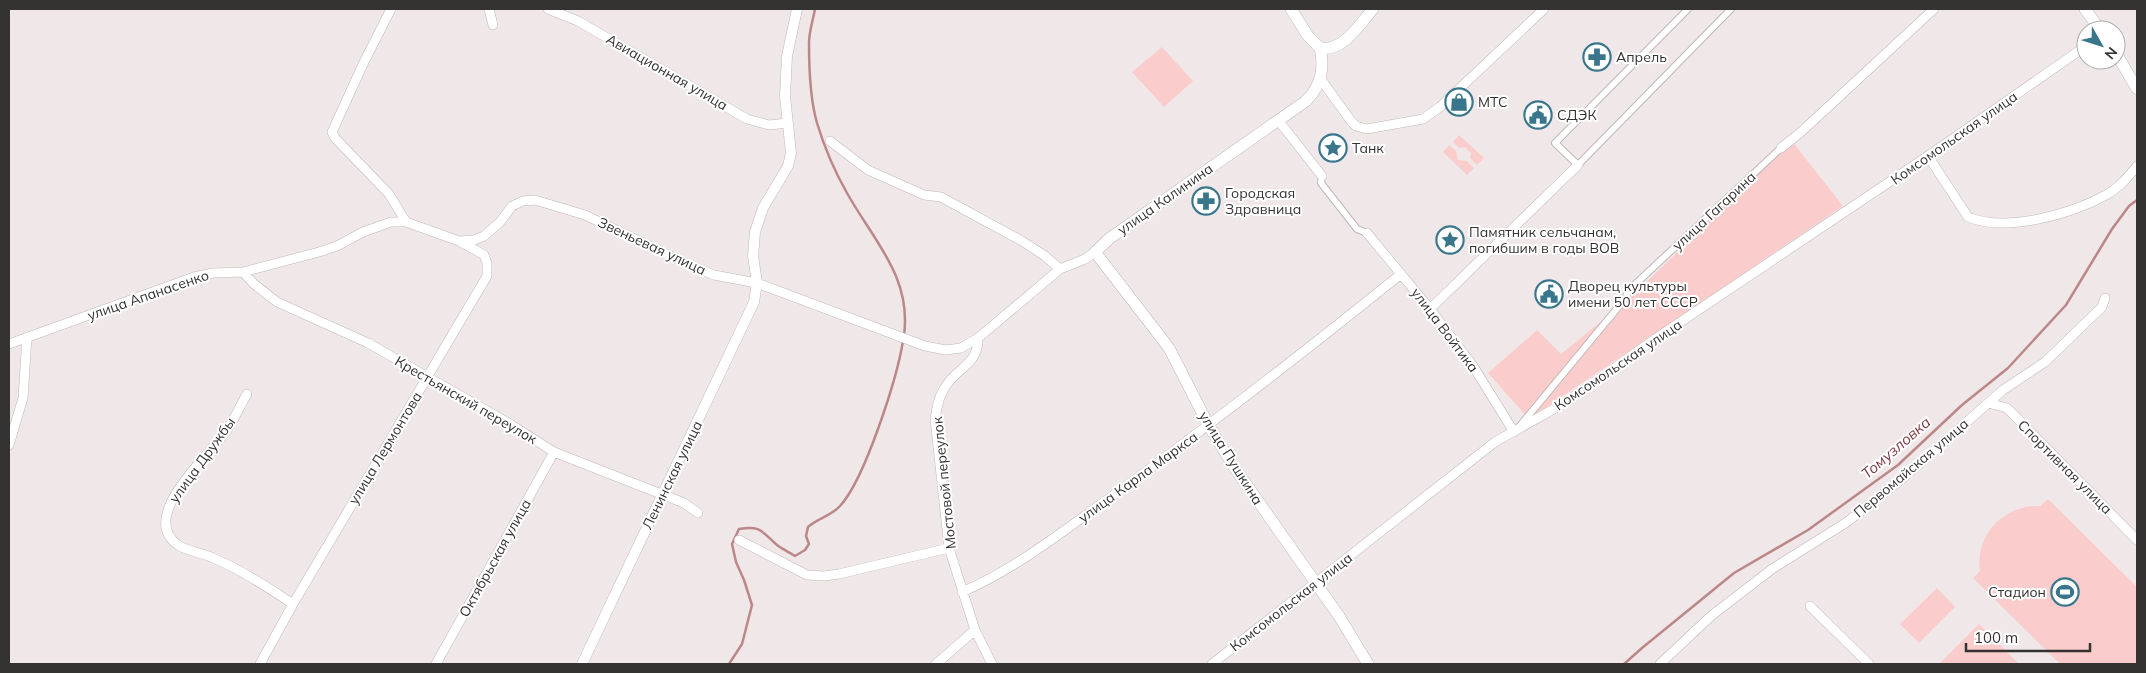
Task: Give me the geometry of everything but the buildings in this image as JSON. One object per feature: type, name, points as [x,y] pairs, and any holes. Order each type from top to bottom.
[{"type":"main road","points":[[1291,9],[1308,36],[1320,48],[1329,50],[1338,46],[1373,9]]},
{"type":"main road","points":[[2085,9],[2093,20]]},
{"type":"main road","name":"улица Калинина","points":[[1095,252],[1110,238],[1311,96],[1316,91],[1320,78],[1323,61],[1320,48]]},
{"type":"main road","points":[[2126,70],[2137,88]]},
{"type":"main road","name":"улица Пушкина","points":[[1095,252],[1169,348],[1209,426],[1261,507],[1339,616],[1368,664]]},
{"type":"street","points":[[391,9],[360,70],[332,132],[335,138],[389,194],[406,222]]},
{"type":"street","points":[[489,9],[493,25]]},
{"type":"street","name":"Авиационная улица","points":[[548,9],[578,21],[747,119],[769,125],[788,123]]},
{"type":"street","points":[[757,283],[753,256],[755,232],[763,208],[788,166],[791,152],[785,96],[787,56],[797,9]]},
{"type":"street","points":[[1320,78],[1356,126],[1367,129],[1422,119],[1441,106],[1544,9]]},
{"type":"street","points":[[1578,165],[1555,143],[1688,9]]},
{"type":"street","points":[[1430,309],[1578,165],[1732,9]]},
{"type":"street","name":"улица Гагарина","points":[[1514,432],[1625,299],[1630,290],[1781,148],[1801,132],[1934,9]]},
{"type":"street","name":"Комсомольская улица","points":[[1212,664],[1488,447],[1568,402],[1655,339],[1928,156],[2076,53]]},
{"type":"street","points":[[1278,120],[1322,176],[1321,183],[1358,229],[1367,234]]},
{"type":"street","points":[[830,141],[868,170],[924,195],[940,197],[1022,241],[1045,256],[1060,269]]},
{"type":"street","points":[[1928,156],[1968,217],[1990,223],[2021,222],[2060,214],[2107,195],[2126,181],[2137,166]]},
{"type":"street","name":"Звеньевая улица","points":[[459,241],[474,240],[484,236],[500,222],[512,206],[522,201],[535,200],[585,215],[714,275],[757,283],[884,330]]},
{"type":"street","name":"улица Апанасенко","points":[[9,344],[194,277],[213,273],[243,272],[336,246],[376,226],[391,222],[406,222],[459,241]]},
{"type":"street","name":"улица Войтика","points":[[1367,234],[1430,309],[1473,366],[1514,432]]},
{"type":"street","name":"улица Лермонтова","points":[[260,664],[293,604],[487,276],[487,262],[484,255],[459,241]]},
{"type":"street","name":"улица Калинина","points":[[884,330],[916,342],[946,350],[961,348],[978,338],[1060,269],[1095,252]]},
{"type":"street","name":"Крестьянский переулок","points":[[243,272],[254,284],[277,302],[368,343],[510,424],[554,452],[684,502],[698,513]]},
{"type":"street","name":"улица Карла Маркса","points":[[962,592],[981,584],[1034,552],[1209,426],[1401,274]]},
{"type":"street","name":"Ленинская улица","points":[[582,664],[746,322],[754,302],[757,283]]},
{"type":"street","name":"Первомайская улица","points":[[1660,664],[1711,616],[1772,569],[1847,522],[1902,479],[2003,390],[2045,362],[2102,307],[2105,298]]},
{"type":"street","points":[[9,445],[23,398],[27,337]]},
{"type":"street","name":"Мостовой переулок","points":[[978,338],[978,349],[975,357],[944,387],[938,401],[935,419],[948,548],[976,630],[992,664]]},
{"type":"street","name":"улица Дружбы","points":[[247,394],[225,433],[180,487],[167,508],[165,524],[176,544],[186,550],[211,556],[247,574],[293,604]]},
{"type":"street","name":"Спортивная улица","points":[[1988,403],[2007,408],[2137,540]]},
{"type":"street","name":"Октябрьская улица","points":[[436,664],[554,452]]},
{"type":"street","points":[[739,540],[807,574],[824,576],[948,548]]},
{"type":"street","points":[[1810,606],[1869,664]]},
{"type":"street","points":[[936,664],[976,630]]},
{"type":"shaded area","points":[[1162,47],[1193,81],[1164,107],[1132,72]]},
{"type":"shaded area","points":[[1459,135],[1484,158],[1477,165],[1470,158],[1471,153],[1465,147],[1459,148],[1453,142]]},
{"type":"shaded area","points":[[1449,145],[1456,151],[1458,160],[1467,161],[1474,168],[1467,175],[1443,152]]},
{"type":"shaded area","points":[[1788,145],[1795,145],[1843,206],[1529,419],[1488,373],[1537,330],[1561,354],[1631,297]]},
{"type":"shaded area","name":"Стадион","points":[[2048,499],[2137,587],[2137,664],[2060,664],[1973,578],[1980,571],[1982,545],[1987,534],[1995,524],[2004,516],[2027,507],[2040,506]]},
{"type":"shaded area","points":[[1937,588],[1955,607],[1919,643],[1900,624]]},
{"type":"shaded area","points":[[1979,624],[2019,664],[1939,664]]},
{"type":"waterway","points":[[815,9],[809,53],[811,94],[817,123],[830,159],[843,185],[879,243],[896,277],[902,295],[905,314],[904,335]]},
{"type":"waterway","name":"Томузловка","points":[[1624,664],[1734,573],[1808,530],[1898,465],[1962,405],[2008,368],[2066,305],[2112,229],[2129,206],[2137,200]]},
{"type":"waterway","points":[[729,664],[742,644],[752,605],[736,562],[732,544],[739,529],[757,529],[795,556],[805,550],[809,544],[806,536],[808,527],[840,506],[850,493],[860,474],[879,427],[900,358],[903,341]]},
{"type":"place","name":"Апрель","points":[[1597,57]]},
{"type":"place","name":"МТС","points":[[1459,102]]},
{"type":"place","name":"СДЭК","points":[[1538,115]]},
{"type":"place","name":"Танк","points":[[1333,148]]},
{"type":"place","name":"Городская Здравница","points":[[1206,201]]},
{"type":"place","name":"Памятник сельчанам, погибшим в годы ВОВ","points":[[1450,240]]},
{"type":"place","name":"Дворец культуры имени 50 лет СССР","points":[[1549,294]]},
{"type":"place","name":"Стадион","points":[[2065,592]]}]
